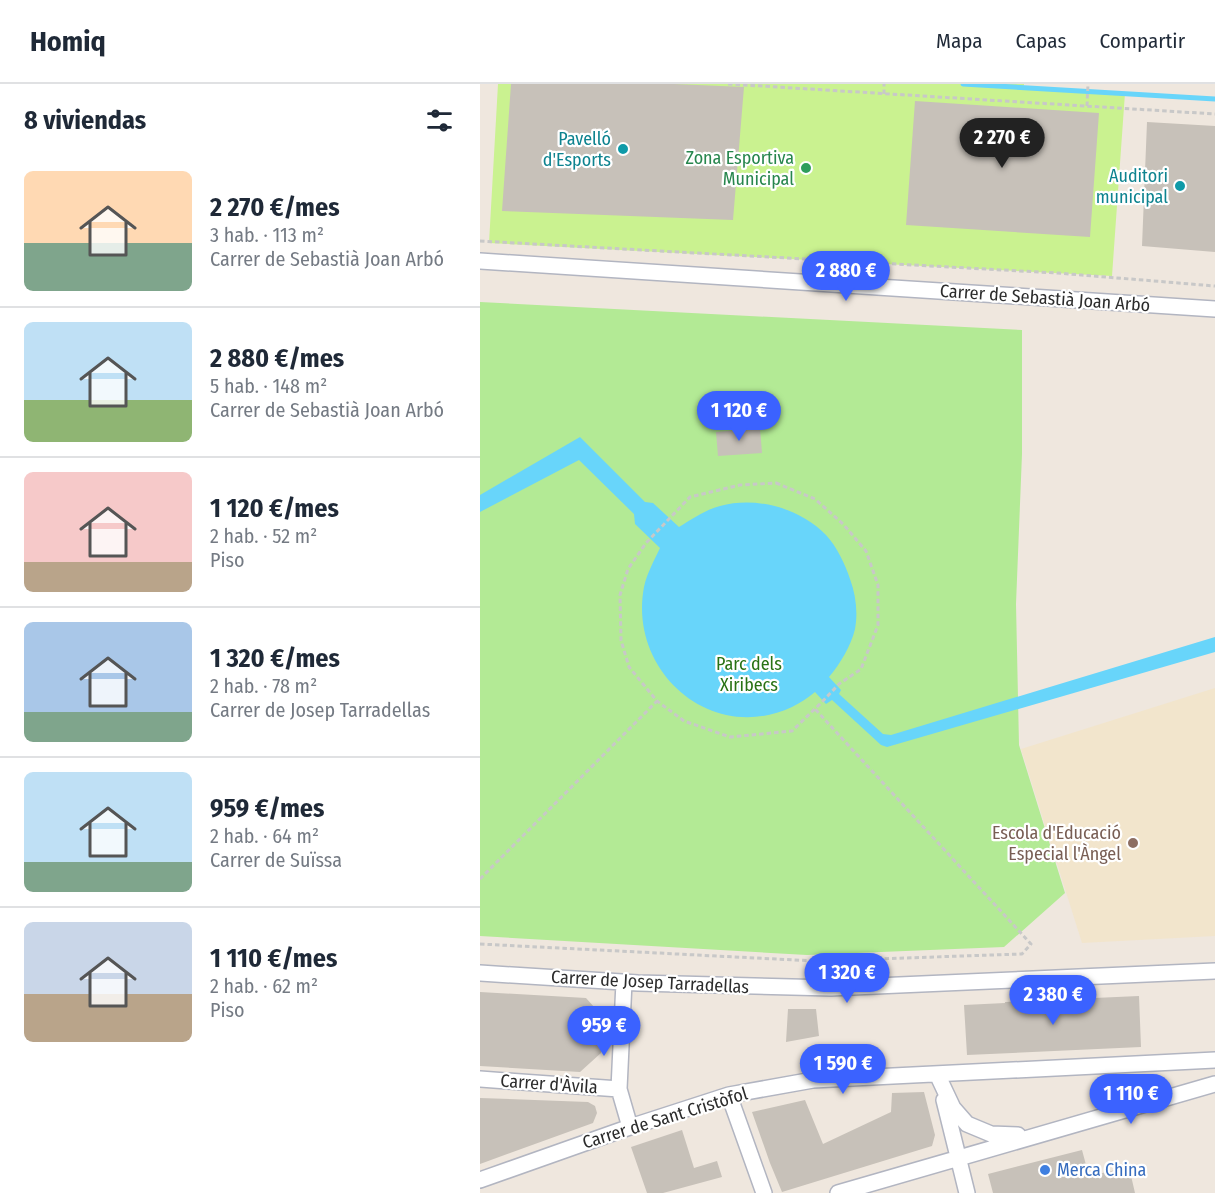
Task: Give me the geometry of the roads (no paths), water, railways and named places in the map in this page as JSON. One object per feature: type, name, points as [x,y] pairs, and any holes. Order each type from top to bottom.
[{"type":"street","name":"Carrer de Sebastià Joan Arbó","points":[[480,261],[1215,309]]},
{"type":"street","name":"Carrer de Josep Tarradellas","points":[[480,973],[624,982],[831,988],[1215,971]]},
{"type":"street","points":[[624,982],[619,1089],[630,1127]]},
{"type":"street","name":"Carrer de Sant Cristòfol","points":[[480,1180],[729,1095],[813,1080],[1215,1060]]},
{"type":"street","points":[[938,1074],[953,1108],[967,1124],[991,1134],[1039,1134]]},
{"type":"street","points":[[938,1074],[967,1193]]},
{"type":"street","name":"Carrer d'Àvila","points":[[480,1079],[619,1089]]},
{"type":"street","points":[[838,1193],[1215,1084]]},
{"type":"street","points":[[729,1095],[764,1193]]},
{"type":"water","points":[[580,437],[645,502],[653,503],[679,527],[714,508],[734,503],[748,503],[791,511],[826,535],[846,567],[854,591],[856,610],[856,623],[851,642],[829,677],[841,690],[839,694],[883,734],[891,735],[1215,637],[1215,652],[887,747],[881,745],[832,700],[826,704],[815,692],[792,707],[762,716],[732,716],[705,708],[682,693],[662,672],[649,647],[642,618],[644,587],[660,548],[635,524],[634,514],[579,460],[480,512],[480,495]]},
{"type":"waterway","points":[[963,84],[1215,99]]},
{"type":"place","name":"Pavelló d'Esports","points":[[623,149]]},
{"type":"place","name":"Zona Esportiva Municipal","points":[[806,168]]},
{"type":"place","name":"Auditori municipal","points":[[1180,186]]},
{"type":"place","name":"Escola d'Educació Especial l'Àngel","points":[[1133,843]]},
{"type":"place","name":"Merca China","points":[[1045,1170]]},
{"type":"park label","name":"Parc dels Xiribecs","points":[[749,674]]}]
